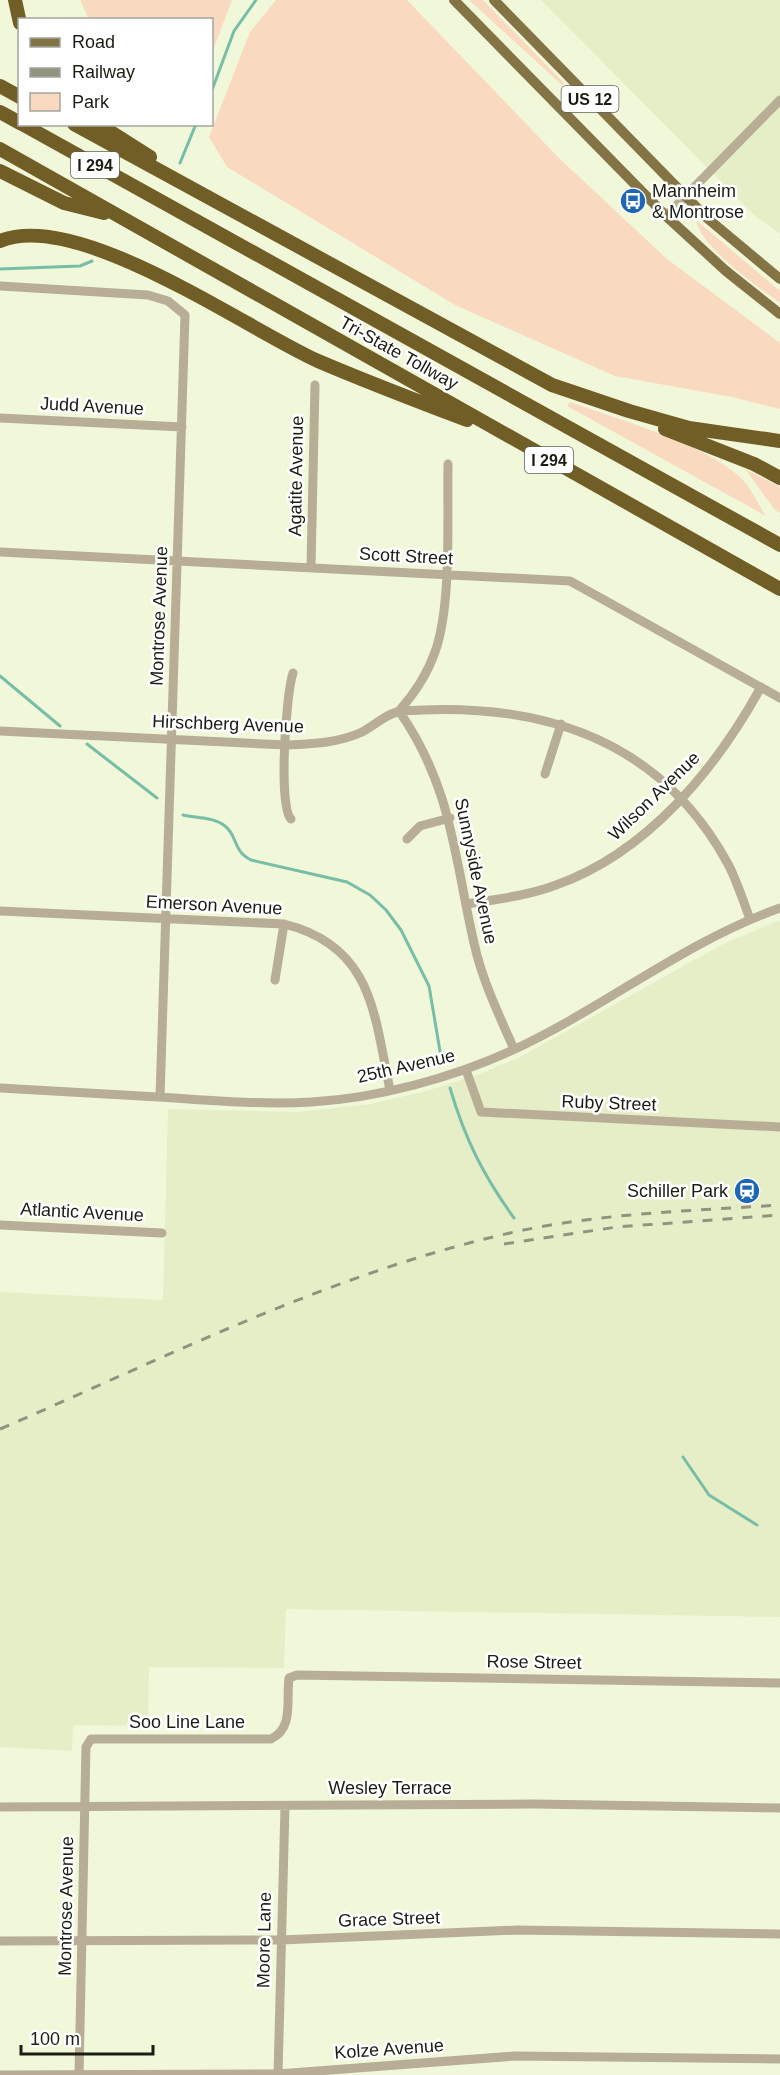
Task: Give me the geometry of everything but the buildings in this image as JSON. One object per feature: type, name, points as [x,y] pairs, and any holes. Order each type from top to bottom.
[{"type":"highway","points":[[15,0],[19,18]]},
{"type":"highway","points":[[0,81],[18,90]]},
{"type":"highway","points":[[0,86],[18,96]]},
{"type":"highway","name":"Tri-State Tollway","points":[[0,112],[18,122]]},
{"type":"highway","name":"Tri-State Tollway","points":[[25,126],[780,545]]},
{"type":"highway","name":"I 294","points":[[78,126],[585,402],[702,443],[780,478]]},
{"type":"highway","points":[[101,126],[272,226],[290,241]]},
{"type":"highway","name":"Tri-State Tollway","points":[[0,149],[780,589]]},
{"type":"highway","points":[[0,171],[64,204],[120,217]]},
{"type":"highway","points":[[0,241],[17,236],[39,235],[62,239],[131,263],[316,360],[509,436]]},
{"type":"highway","name":"I 294","points":[[568,391],[689,428],[780,441]]},
{"type":"main road","name":"US 12","points":[[454,0],[666,216],[726,271],[780,314]]},
{"type":"main road","name":"US 12","points":[[494,0],[686,197],[749,255],[780,279]]},
{"type":"street","points":[[666,216],[780,100]]},
{"type":"street","name":"Montrose Avenue","points":[[0,286],[148,295],[168,301],[185,315],[160,1097]]},
{"type":"street","name":"Agatite Avenue","points":[[311,567],[315,385]]},
{"type":"street","name":"Judd Avenue","points":[[0,418],[182,427]]},
{"type":"street","points":[[399,711],[417,690],[436,651],[444,611],[448,464]]},
{"type":"street","name":"Scott Street","points":[[0,552],[576,583],[780,698]]},
{"type":"street","points":[[291,819],[284,804],[286,708],[293,673]]},
{"type":"street","name":"Wilson Avenue","points":[[467,904],[540,891],[596,867],[634,842],[680,798],[723,751],[761,687]]},
{"type":"street","name":"Hirschberg Avenue","points":[[0,731],[286,745],[323,743],[361,732],[399,711],[498,711],[561,724],[625,754],[680,798],[705,828],[728,866],[750,919]]},
{"type":"street","name":"Sunnyside Avenue","points":[[399,711],[425,752],[450,818],[483,976],[514,1049]]},
{"type":"street","points":[[545,774],[561,724]]},
{"type":"street","points":[[407,838],[420,826],[450,818]]},
{"type":"street","name":"25th Avenue","points":[[0,1088],[254,1103],[314,1102],[390,1090],[466,1070],[514,1049],[574,1019],[705,941],[750,919],[780,908]]},
{"type":"street","name":"Emerson Avenue","points":[[0,911],[284,924],[302,928],[332,943],[359,973],[370,997],[390,1090]]},
{"type":"street","points":[[275,980],[284,924]]},
{"type":"street","name":"Ruby Street","points":[[466,1070],[481,1112],[780,1127]]},
{"type":"street","name":"Atlantic Avenue","points":[[0,1225],[162,1233]]},
{"type":"street","name":"Rose Street","points":[[282,1734],[287,1723],[289,1678],[297,1675],[780,1683]]},
{"type":"street","name":"Soo Line Lane","points":[[91,1739],[271,1739],[282,1734]]},
{"type":"street","name":"Montrose Avenue","points":[[79,2074],[86,1747],[91,1739]]},
{"type":"street","name":"Wesley Terrace","points":[[0,1807],[535,1804],[780,1808]]},
{"type":"street","name":"Moore Lane","points":[[278,2075],[285,1806]]},
{"type":"street","name":"Grace Street","points":[[0,1941],[280,1940],[517,1930],[780,1934]]},
{"type":"street","name":"Kolze Avenue","points":[[0,2075],[278,2075],[515,2056],[780,2059]]},
{"type":"shaded area","points":[[541,0],[780,0],[780,234],[754,215]]},
{"type":"shaded area","points":[[780,920],[780,1617],[286,1609],[284,1668],[149,1667],[148,1726],[73,1725],[72,1751],[0,1747],[0,1292],[163,1300],[168,1109],[297,1112],[370,1104],[426,1091],[479,1074],[520,1057],[721,945]]},
{"type":"green space","points":[[80,0],[232,0],[213,50],[213,18],[89,18]]},
{"type":"green space","points":[[276,0],[407,0],[560,159],[667,259],[780,343],[780,409],[732,397],[615,376],[455,305],[227,167],[209,137],[250,32]]},
{"type":"green space","points":[[469,0],[483,0],[564,83],[562,85]]},
{"type":"green space","points":[[696,220],[780,291],[780,303],[719,255],[701,231]]},
{"type":"green space","points":[[570,402],[662,434],[709,455],[743,480],[766,516],[567,406]]},
{"type":"green space","points":[[745,469],[780,487],[780,513],[775,510]]},
{"type":"waterway","points":[[213,87],[234,31],[256,0]]},
{"type":"waterway","points":[[180,163],[195,126]]},
{"type":"waterway","points":[[0,269],[80,266],[92,261]]},
{"type":"waterway","points":[[0,676],[60,726]]},
{"type":"waterway","points":[[87,744],[157,798]]},
{"type":"waterway","points":[[183,815],[221,823],[232,834],[241,852],[251,860],[347,882],[370,895],[386,910],[401,930],[429,986],[441,1057]]},
{"type":"waterway","points":[[450,1088],[476,1156],[514,1218]]},
{"type":"waterway","points":[[683,1457],[709,1495],[757,1525]]},
{"type":"railway","points":[[0,1429],[251,1319],[379,1270],[444,1250],[510,1233],[577,1221],[780,1205]]},
{"type":"railway","points":[[504,1244],[617,1227],[780,1215]]},
{"type":"place","name":"Mannheim & Montrose","points":[[633,201]]},
{"type":"place","name":"Schiller Park","points":[[747,1191]]}]
